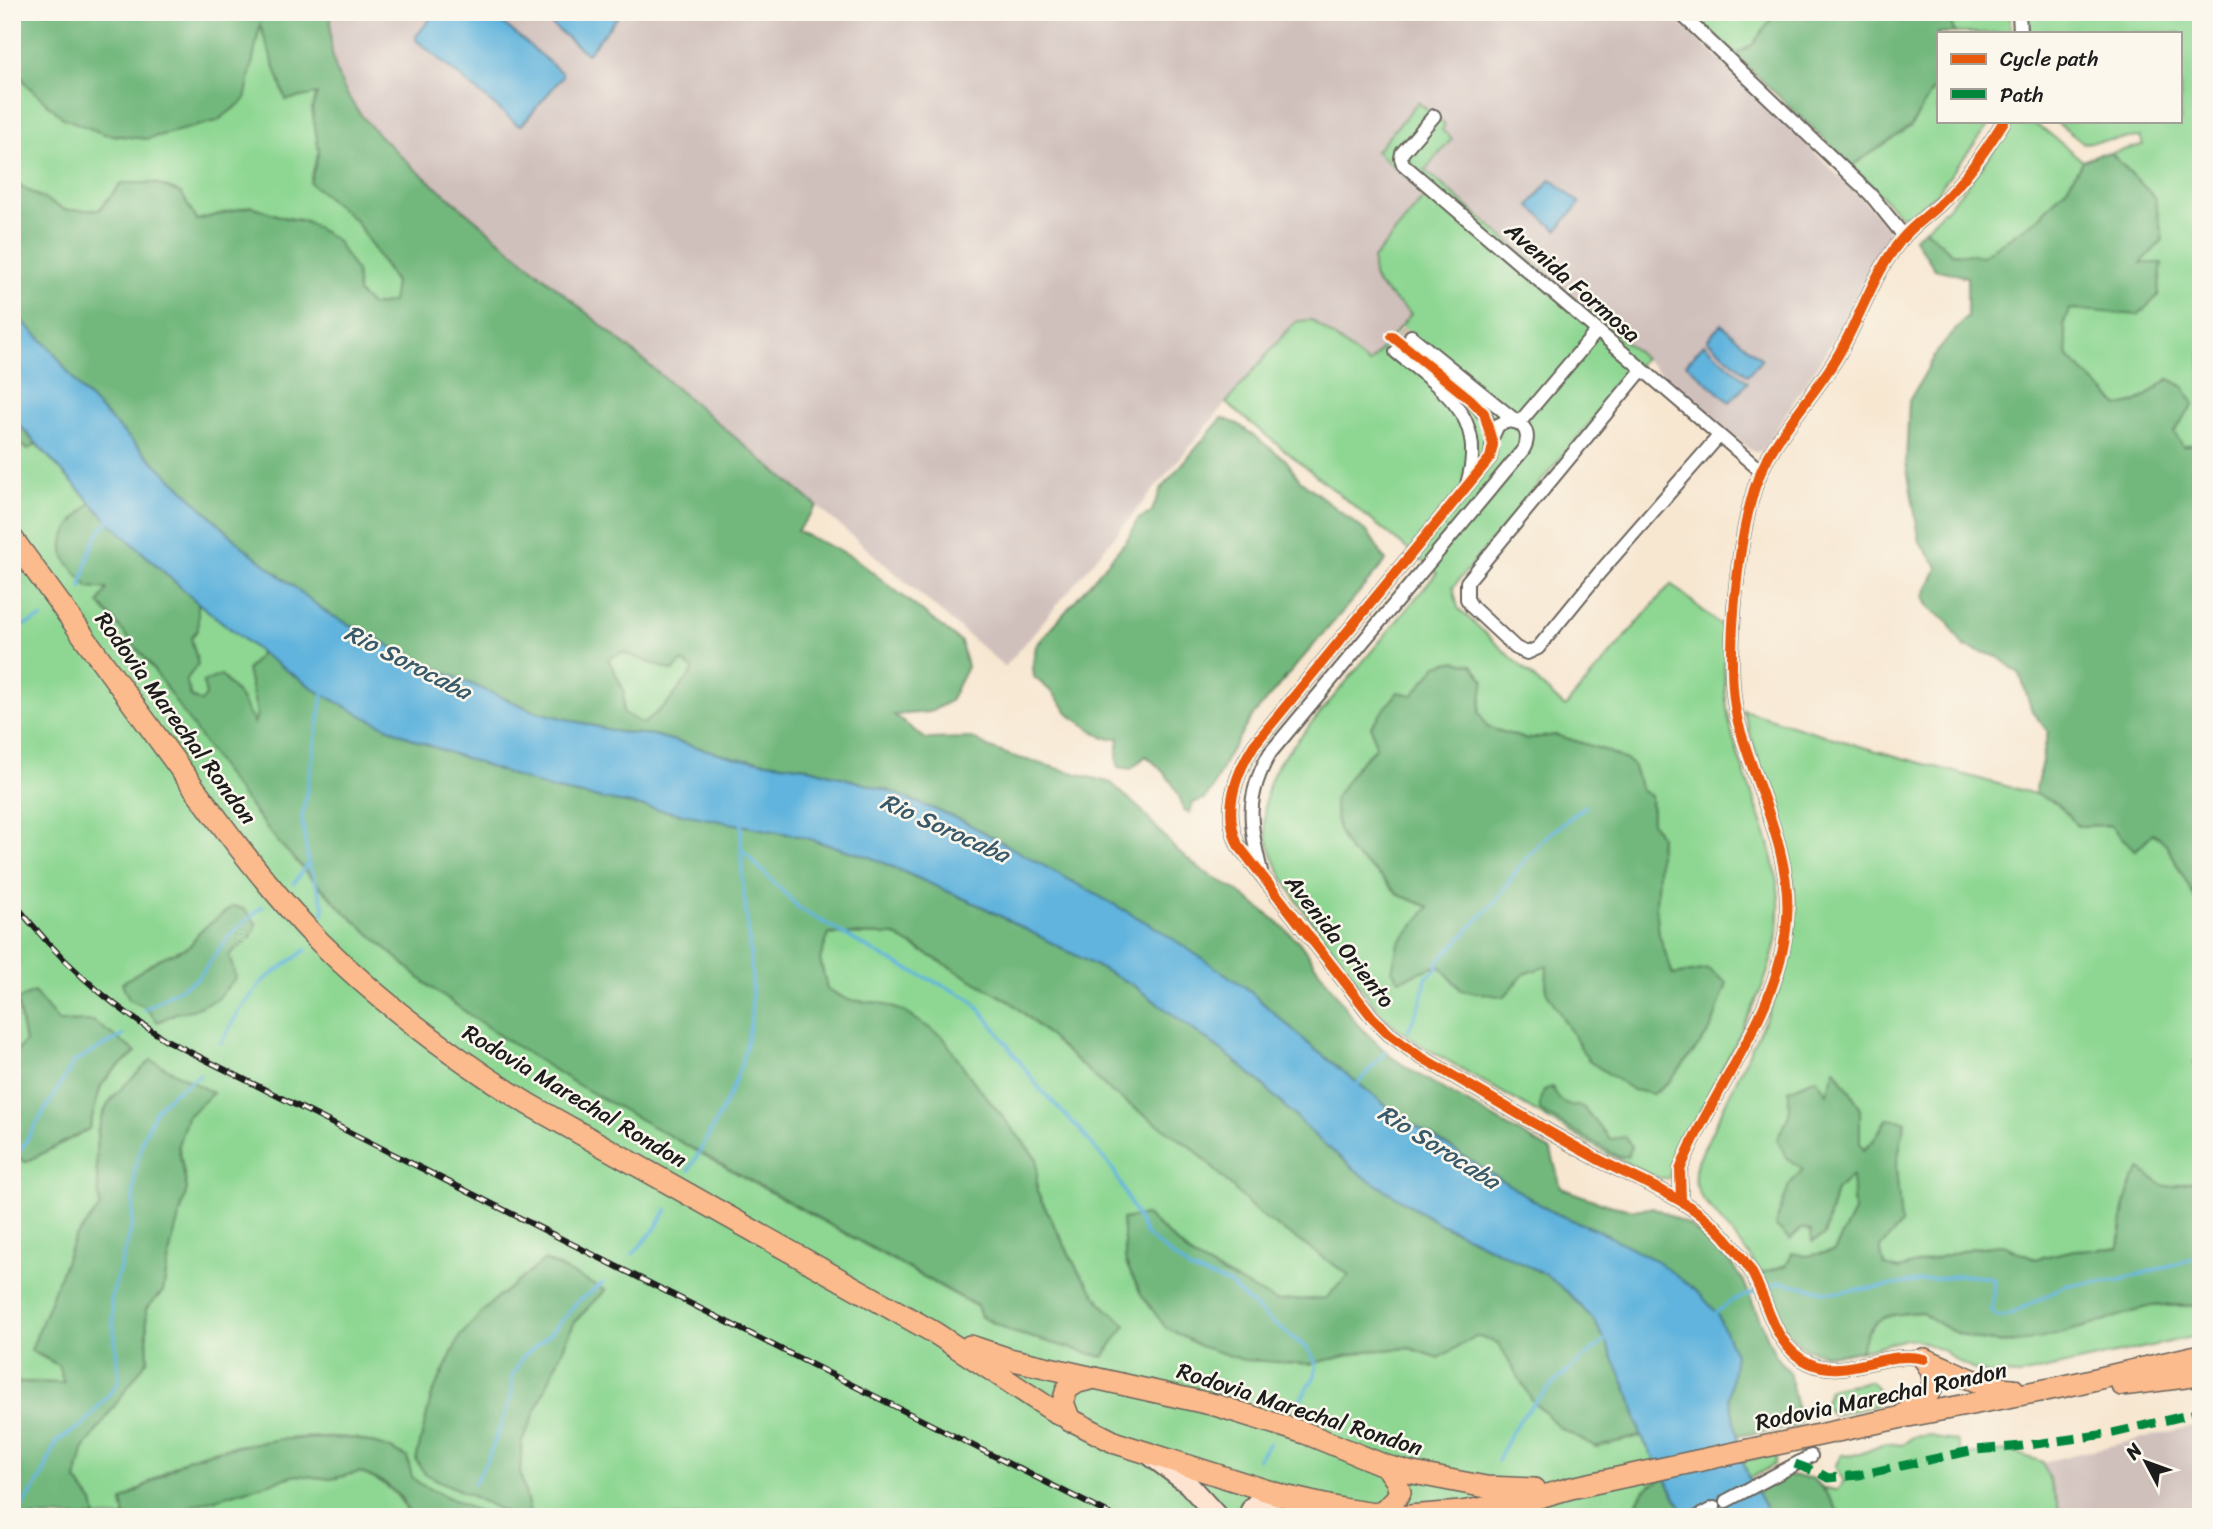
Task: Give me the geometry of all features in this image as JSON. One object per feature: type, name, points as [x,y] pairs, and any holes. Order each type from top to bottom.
[{"type":"main road","name":"Rodovia Marechal Rondon","points":[[12,538],[256,870],[319,941],[393,1008],[472,1068],[528,1104],[935,1333],[1070,1421],[1116,1443],[1284,1496],[1376,1515],[1420,1516],[1529,1500],[1571,1488],[2201,1355]]},
{"type":"main road","name":"Rodovia Marechal Rondon","points":[[935,1333],[1009,1359],[1190,1398],[1228,1409],[1305,1433],[1386,1466],[1486,1487],[1571,1488]]},
{"type":"main road","points":[[1924,1359],[1990,1387],[2010,1390],[2111,1386],[2201,1375]]},
{"type":"main road","points":[[1898,1418],[1921,1402],[1932,1388],[1933,1374],[1924,1359]]},
{"type":"main road","points":[[1070,1421],[1063,1402],[1067,1389],[1078,1382],[1095,1378]]},
{"type":"main road","points":[[1147,1453],[1194,1489],[1218,1517]]},
{"type":"main road","points":[[1376,1515],[1392,1504],[1400,1492],[1396,1480],[1386,1466]]},
{"type":"main road","points":[[1248,1517],[1253,1505],[1260,1499],[1284,1496]]},
{"type":"street","points":[[1679,12],[1870,194],[1905,236]]},
{"type":"street","points":[[2019,12],[2020,32]]},
{"type":"street","name":"Avenida Formosa","points":[[1434,116],[1402,153],[1403,164],[1761,471]]},
{"type":"street","points":[[1681,1200],[1680,1170],[1769,993],[1784,946],[1787,919],[1783,867],[1773,827],[1737,719],[1733,685],[1733,640],[1741,557],[1748,515],[1761,471],[1790,422],[1836,358],[1884,263],[1905,236],[1942,202],[1964,177],[2003,122]]},
{"type":"street","points":[[1492,441],[1498,425],[1517,422],[1597,331]]},
{"type":"street","points":[[1403,344],[1524,428],[1528,439],[1520,453],[1514,456],[1502,455],[1492,441],[1484,413],[1403,344]]},
{"type":"street","name":"Avenida Oriento","points":[[1403,344],[1459,408],[1470,433],[1472,457],[1465,491]]},
{"type":"street","points":[[1642,370],[1466,582],[1467,599],[1472,607],[1516,648],[1527,653],[1538,648],[1719,436]]},
{"type":"street","points":[[1459,408],[1484,413]]},
{"type":"street","points":[[1470,433],[1492,441]]},
{"type":"street","name":"Avenida Oriento","points":[[1492,441],[1486,464],[1265,731],[1243,763],[1232,799],[1231,823],[1238,845],[1372,1017],[1396,1041],[1592,1156],[1681,1200],[1705,1217],[1750,1270],[1780,1339],[1806,1362],[1841,1368],[1905,1356],[1924,1359]]},
{"type":"street","name":"Avenida Oriento","points":[[1262,875],[1252,833],[1251,813],[1255,783],[1270,753],[1520,453]]},
{"type":"street","points":[[1726,1501],[1811,1456]]},
{"type":"street","points":[[1697,1517],[1714,1508]]},
{"type":"shaded area","points":[[331,12],[1669,12],[1859,196],[1887,225],[1889,236],[1824,355],[1764,447],[1756,452],[1749,449],[1425,170],[1452,139],[1441,130],[1445,126],[1417,103],[1427,195],[1377,253],[1378,285],[1411,314],[1369,364],[1312,320],[1290,327],[1005,667],[415,169],[372,128],[359,115],[343,88],[331,46]]},
{"type":"shaded area","points":[[2201,1424],[2201,1517],[2062,1517],[2043,1462]]},
{"type":"green space","points":[[12,12],[331,12],[331,45],[341,83],[350,100],[373,129],[415,169],[817,506],[797,531],[853,557],[961,642],[967,667],[950,701],[930,712],[894,715],[926,739],[972,738],[1012,756],[1111,783],[1141,810],[1176,850],[1203,871],[1236,890],[1299,942],[1357,1024],[1390,1056],[1551,1151],[1561,1188],[1619,1207],[1653,1207],[1690,1226],[1729,1262],[1744,1282],[1775,1355],[1789,1371],[1800,1422],[1795,1427],[1737,1436],[1729,1397],[1735,1354],[1599,1231],[1552,1212],[1398,1115],[1312,1047],[1245,987],[963,821],[889,791],[806,767],[736,758],[653,735],[618,732],[534,711],[422,663],[327,613],[241,545],[127,436],[82,391],[51,349],[12,311],[12,182],[65,210],[99,210],[122,183],[155,183],[181,193],[197,220],[251,206],[307,222],[336,240],[356,271],[358,293],[372,306],[392,302],[395,282],[356,221],[310,183],[319,151],[312,109],[317,94],[286,100],[260,25],[245,100],[217,121],[146,139],[104,134],[63,118],[27,85],[12,63]],"holes":[[[622,652],[673,671],[682,661],[694,670],[668,703],[643,724],[623,712],[624,691],[608,659]]]},
{"type":"green space","points":[[1689,12],[1777,12],[1752,45],[1735,55]]},
{"type":"green space","points":[[1777,12],[1947,12],[1955,32],[1937,32],[1937,83],[1911,126],[1852,166],[1735,55],[1752,45]]},
{"type":"green space","points":[[1947,12],[2009,12],[2011,32],[1955,32]]},
{"type":"green space","points":[[2027,12],[2201,12],[2201,442],[2183,447],[2174,432],[2194,404],[2168,379],[2138,402],[2119,406],[2068,357],[2064,323],[2069,309],[2162,264],[2140,264],[2155,198],[2111,153],[2143,145],[2140,137],[2083,143],[2056,122],[2182,122],[2182,32],[2030,32]]},
{"type":"green space","points":[[259,23],[317,94],[312,109],[319,151],[310,183],[356,221],[395,283],[393,302],[372,306],[358,293],[356,271],[307,221],[282,217],[251,206],[197,220],[181,193],[155,183],[122,183],[99,210],[65,210],[12,182],[12,63],[27,85]]},
{"type":"green space","points":[[1937,83],[1937,122],[1991,122],[1935,195],[1905,218],[1852,166],[1911,126]]},
{"type":"green space","points":[[1418,102],[1445,125],[1442,130],[1452,139],[1425,170],[1644,358],[1453,587],[1458,608],[1565,707],[1671,584],[1726,630],[1724,675],[1729,720],[1741,765],[1772,853],[1779,899],[1779,921],[1771,962],[1756,1002],[1678,1154],[1668,1179],[1656,1177],[1610,1155],[1424,1047],[1395,1026],[1370,999],[1288,886],[1278,868],[1266,833],[1265,805],[1280,761],[1437,573],[1226,403],[1298,321],[1312,320],[1369,364],[1411,314],[1378,285],[1373,276],[1373,259],[1426,195],[1376,151]],"holes":[[[1437,665],[1484,680],[1479,712],[1487,727],[1525,739],[1556,735],[1604,750],[1628,761],[1634,767],[1641,790],[1651,796],[1652,823],[1660,836],[1656,906],[1659,935],[1673,976],[1682,975],[1710,1031],[1670,1081],[1653,1094],[1547,966],[1461,990],[1439,965],[1398,944],[1429,907],[1399,895],[1349,851],[1356,767],[1376,746]]]},
{"type":"green space","points":[[2011,122],[2031,122],[2045,130],[2083,161],[2067,187],[2037,219],[1982,256],[1952,253],[1925,229],[1950,205]]},
{"type":"green space","points":[[2111,153],[2155,198],[2163,240],[2141,263],[2162,263],[2158,296],[2138,315],[2069,309],[2064,323],[2068,357],[2119,406],[2138,402],[2169,379],[2184,387],[2194,404],[2174,432],[2183,446],[2201,442],[2201,909],[2166,844],[2153,833],[2135,851],[2110,825],[2078,826],[2058,804],[2035,794],[2048,732],[2032,711],[2020,674],[1998,657],[1964,647],[1946,620],[1929,608],[1924,596],[1938,567],[1920,542],[1906,463],[1909,401],[1937,352],[1967,316],[1967,277],[1935,269],[1914,238],[1925,229],[1952,253],[1982,256],[2037,219],[2067,187],[2083,161],[2098,154]]},
{"type":"green space","points":[[12,417],[36,444],[28,449],[16,442],[12,445]]},
{"type":"green space","points":[[1222,418],[1238,424],[1286,460],[1300,480],[1369,534],[1386,561],[1251,718],[1226,759],[1212,790],[1204,799],[1193,803],[1190,813],[1183,809],[1178,793],[1169,779],[1146,756],[1131,769],[1118,767],[1119,738],[1104,738],[1071,716],[1053,693],[1034,677],[1033,666],[1036,646],[1127,540],[1138,519],[1151,513],[1161,489]]},
{"type":"green space","points":[[16,442],[27,449],[36,444],[92,502],[74,520],[108,589],[99,603],[149,663],[256,815],[308,875],[346,913],[430,987],[500,1036],[578,1085],[977,1307],[981,1317],[1012,1332],[1103,1357],[1126,1325],[1103,1305],[1077,1269],[1037,1192],[1037,1159],[974,1082],[942,1037],[880,1003],[848,1000],[827,989],[820,959],[829,934],[894,935],[1012,1003],[1114,1094],[1194,1149],[1259,1214],[1349,1275],[1326,1298],[1276,1302],[1195,1259],[1146,1215],[1122,1219],[1126,1263],[1141,1294],[1334,1359],[1367,1351],[1410,1348],[1439,1358],[1476,1336],[1498,1343],[1532,1400],[1596,1447],[1641,1436],[1665,1478],[1638,1500],[1633,1517],[531,1517],[520,1472],[522,1442],[575,1322],[425,1474],[516,1517],[489,1517],[420,1484],[412,1477],[407,1457],[389,1449],[356,1439],[319,1437],[244,1444],[201,1454],[170,1469],[122,1501],[125,1517],[96,1517],[93,1503],[76,1480],[83,1450],[148,1359],[146,1309],[163,1291],[171,1246],[187,1189],[178,1144],[187,1117],[113,1097],[97,1131],[96,1165],[100,1207],[74,1239],[31,1351],[58,1365],[64,1383],[19,1382],[12,1397],[12,1154],[26,1162],[88,1129],[101,1086],[112,1072],[135,1052],[93,1021],[59,1022],[17,1000],[25,1042],[12,1057],[12,445]]},
{"type":"green space","points":[[92,502],[108,521],[198,603],[198,629],[191,638],[198,664],[186,680],[191,697],[201,702],[206,695],[203,682],[221,675],[240,697],[254,724],[257,713],[247,670],[261,653],[322,694],[741,825],[799,836],[870,857],[983,907],[1133,985],[1234,1060],[1317,1138],[1363,1176],[1437,1222],[1545,1274],[1567,1292],[1593,1319],[1605,1340],[1630,1396],[1641,1436],[1596,1447],[1560,1428],[1532,1400],[1498,1343],[1476,1336],[1439,1358],[1410,1348],[1367,1351],[1310,1364],[1243,1360],[1200,1346],[1165,1327],[1141,1294],[1126,1263],[1122,1219],[1146,1215],[1195,1259],[1276,1301],[1326,1298],[1349,1275],[1259,1214],[1194,1149],[1114,1094],[1012,1003],[894,935],[829,934],[820,959],[827,989],[848,1000],[880,1003],[903,1011],[943,1037],[974,1082],[1037,1159],[1037,1192],[1077,1269],[1103,1305],[1126,1325],[1103,1357],[1012,1332],[981,1316],[977,1306],[578,1085],[500,1036],[430,987],[346,913],[279,843],[230,781],[149,663],[99,603],[107,589],[88,587],[66,560],[63,552],[65,536],[74,521]]},
{"type":"green space","points":[[198,603],[261,653],[248,671],[257,713],[254,725],[240,697],[221,676],[201,702],[191,697],[186,680],[198,664],[191,638],[198,629]]},
{"type":"green space","points":[[622,652],[673,671],[682,661],[694,670],[668,703],[643,725],[623,712],[624,691],[608,658]]},
{"type":"green space","points":[[1455,661],[1472,665],[1484,680],[1479,712],[1487,727],[1525,739],[1556,735],[1604,750],[1628,761],[1634,767],[1641,790],[1651,796],[1652,823],[1660,836],[1656,906],[1659,934],[1673,975],[1708,969],[1727,983],[1710,1031],[1670,1081],[1653,1094],[1633,1090],[1589,1061],[1546,991],[1547,966],[1524,974],[1504,997],[1461,990],[1439,965],[1399,980],[1392,970],[1398,944],[1429,907],[1399,895],[1349,851],[1338,830],[1334,800],[1356,767],[1376,747],[1371,726],[1398,692],[1413,695],[1437,665]]},
{"type":"green space","points":[[1743,710],[1866,748],[2035,794],[2058,804],[2078,826],[2110,825],[2135,851],[2153,833],[2166,844],[2201,909],[2201,1043],[2194,1064],[2201,1067],[2201,1179],[2169,1187],[2160,1185],[2140,1170],[2127,1197],[2119,1248],[2075,1250],[2034,1259],[2003,1245],[1972,1248],[1899,1269],[1884,1266],[1880,1248],[1901,1224],[1896,1167],[1905,1122],[1886,1119],[1873,1141],[1864,1150],[1860,1143],[1860,1107],[1836,1070],[1827,1093],[1789,1091],[1789,1115],[1778,1139],[1803,1169],[1802,1227],[1824,1236],[1836,1190],[1853,1175],[1854,1212],[1834,1251],[1760,1273],[1749,1255],[1702,1198],[1695,1182],[1696,1165],[1778,992],[1790,956],[1795,919],[1791,866]]},
{"type":"green space","points":[[233,906],[244,909],[257,924],[250,938],[229,955],[236,978],[217,999],[158,1022],[144,1006],[129,1000],[122,983],[159,959],[190,946],[199,932]]},
{"type":"green space","points":[[34,992],[59,1022],[93,1021],[136,1052],[112,1072],[101,1086],[89,1129],[26,1162],[12,1154],[12,1057],[25,1042],[17,1000]]},
{"type":"green space","points":[[151,1060],[213,1093],[187,1117],[178,1145],[187,1189],[171,1246],[163,1291],[146,1309],[148,1359],[83,1450],[76,1480],[93,1503],[96,1517],[12,1517],[12,1397],[19,1382],[64,1383],[58,1365],[31,1350],[74,1239],[100,1207],[96,1149],[106,1107]]},
{"type":"green space","points":[[1835,1069],[1860,1107],[1860,1143],[1864,1150],[1887,1119],[1905,1121],[1896,1167],[1901,1224],[1880,1248],[1884,1266],[1899,1269],[1972,1248],[2003,1245],[2034,1259],[2075,1250],[2119,1248],[2127,1198],[2141,1169],[2157,1182],[2169,1186],[2201,1179],[2201,1306],[2149,1307],[2072,1331],[2022,1342],[1972,1338],[1947,1328],[1921,1312],[1909,1313],[1890,1316],[1875,1323],[1864,1339],[1860,1351],[1818,1353],[1803,1347],[1792,1338],[1784,1325],[1760,1273],[1786,1266],[1792,1253],[1806,1256],[1834,1251],[1854,1212],[1852,1176],[1836,1190],[1824,1236],[1812,1242],[1811,1231],[1802,1228],[1790,1240],[1775,1226],[1789,1185],[1803,1169],[1787,1158],[1777,1139],[1789,1115],[1789,1090],[1816,1078],[1827,1093]]},
{"type":"green space","points":[[1552,1087],[1564,1102],[1583,1107],[1610,1139],[1626,1137],[1631,1146],[1628,1156],[1619,1157],[1540,1111],[1544,1090]]},
{"type":"green space","points":[[545,1260],[605,1290],[575,1321],[522,1442],[520,1472],[531,1517],[516,1517],[425,1474],[416,1460],[431,1397],[460,1336],[492,1302]]},
{"type":"green space","points":[[2152,1306],[2201,1306],[2201,1335],[2020,1375],[1988,1374],[1972,1369],[1944,1351],[1915,1339],[1860,1351],[1864,1339],[1875,1323],[1899,1314],[1921,1312],[1964,1336],[1988,1342],[2013,1343]]},
{"type":"green space","points":[[1870,1381],[1879,1392],[1879,1405],[1833,1415],[1824,1406],[1829,1390]]},
{"type":"green space","points":[[1930,1435],[1957,1441],[1962,1455],[2009,1451],[2043,1462],[2062,1517],[1842,1517],[1823,1489],[1837,1490],[1844,1481],[1835,1467],[1841,1455],[1860,1454],[1887,1443],[1902,1445],[1913,1437]]},
{"type":"green space","points":[[354,1438],[389,1448],[407,1457],[412,1477],[420,1484],[489,1517],[410,1517],[402,1499],[385,1483],[360,1472],[331,1479],[296,1475],[195,1505],[175,1517],[125,1517],[122,1501],[187,1459],[281,1439]]},
{"type":"green space","points":[[1771,1455],[1776,1458],[1775,1464],[1749,1479],[1743,1461]]},
{"type":"green space","points":[[360,1472],[396,1494],[410,1517],[175,1517],[195,1505],[296,1475],[331,1479]]},
{"type":"green space","points":[[1785,1476],[1812,1478],[1842,1517],[1771,1517],[1757,1493]]},
{"type":"green space","points":[[1665,1478],[1687,1517],[1633,1517],[1643,1492]]},
{"type":"water","points":[[436,12],[490,12],[563,76],[522,125],[518,125],[416,40],[416,36]]},
{"type":"water","points":[[536,12],[622,12],[587,54]]},
{"type":"water","points":[[1551,179],[1580,203],[1557,230],[1529,206]]},
{"type":"water","name":"Rio Sorocaba","points":[[12,311],[51,349],[82,391],[127,436],[241,545],[327,613],[422,663],[534,711],[618,732],[653,735],[736,758],[806,767],[889,791],[963,821],[1155,927],[1245,987],[1312,1047],[1398,1115],[1552,1212],[1599,1231],[1657,1261],[1699,1293],[1717,1313],[1735,1354],[1729,1397],[1743,1461],[1749,1479],[1771,1517],[1687,1517],[1641,1436],[1630,1396],[1605,1340],[1593,1319],[1567,1292],[1545,1274],[1437,1222],[1363,1176],[1317,1138],[1234,1060],[1133,985],[983,907],[870,857],[799,836],[551,789],[417,741],[322,694],[261,653],[198,603],[108,521],[12,417]]},
{"type":"water","points":[[1721,324],[1762,359],[1748,375],[1707,340]]},
{"type":"water","points":[[1704,344],[1748,382],[1730,402],[1686,364]]},
{"type":"waterway","points":[[81,588],[94,543],[111,518]]},
{"type":"waterway","points":[[12,630],[42,618]]},
{"type":"waterway","points":[[323,914],[324,906],[308,863],[302,819],[324,690]]},
{"type":"waterway","points":[[1408,1031],[1421,1002],[1426,978],[1438,968],[1437,963],[1496,901],[1543,839],[1586,806]]},
{"type":"waterway","points":[[689,1170],[732,1089],[744,1055],[752,1011],[751,957],[742,875],[742,822]]},
{"type":"waterway","points":[[742,850],[799,908],[887,959],[969,998],[986,1016],[1040,1089],[1080,1130],[1114,1171],[1146,1235],[1190,1270],[1228,1283],[1269,1320],[1307,1348],[1317,1364],[1315,1376],[1301,1398]]},
{"type":"waterway","points":[[294,883],[307,864]]},
{"type":"waterway","points":[[144,1010],[198,978],[231,934],[263,906]]},
{"type":"waterway","points":[[221,1043],[239,1011],[264,980],[306,950]]},
{"type":"waterway","points":[[12,1164],[75,1061],[124,1035]]},
{"type":"waterway","points":[[1356,1086],[1386,1051]]},
{"type":"waterway","points":[[23,1506],[42,1477],[56,1442],[83,1425],[119,1379],[111,1299],[132,1226],[135,1168],[144,1136],[156,1110],[173,1093],[200,1075]]},
{"type":"waterway","points":[[633,1254],[655,1229],[667,1209]]},
{"type":"waterway","points":[[1764,1288],[1782,1282],[1826,1292],[1851,1291],[1962,1275],[1994,1278],[1992,1312],[1998,1316],[2009,1315],[2066,1285],[2120,1280],[2192,1259],[2201,1252]]},
{"type":"waterway","points":[[474,1484],[502,1423],[512,1394],[512,1376],[523,1357],[549,1335],[577,1302],[603,1283]]},
{"type":"waterway","points":[[1715,1314],[1730,1302],[1756,1291]]},
{"type":"waterway","points":[[1498,1461],[1512,1431],[1532,1405],[1556,1381],[1607,1339]]},
{"type":"waterway","points":[[1258,1459],[1269,1443]]},
{"type":"tunnel","points":[[1400,327],[1411,336]]},
{"type":"tunnel","points":[[1392,336],[1402,345]]},
{"type":"railway","points":[[12,900],[64,960],[122,1010],[166,1040],[1115,1517]]},
{"type":"marked path","points":[[1795,1464],[1828,1478],[1859,1475],[1975,1450],[2113,1433],[2201,1412]]},
{"type":"cycle path","points":[[1681,1200],[1680,1170],[1759,1017],[1782,953],[1787,919],[1784,869],[1771,819],[1745,746],[1734,698],[1734,606],[1742,542],[1754,490],[1780,437],[1837,357],[1891,253],[1910,230],[1958,185],[2003,122]]},
{"type":"cycle path","points":[[1392,336],[1484,413],[1493,445],[1490,458],[1254,745],[1241,768],[1233,793],[1232,819],[1238,845],[1372,1017],[1389,1034],[1419,1056],[1572,1145],[1663,1191],[1711,1223],[1748,1267],[1773,1323],[1787,1346],[1797,1356],[1809,1363],[1837,1368],[1895,1358],[1924,1359]]}]
